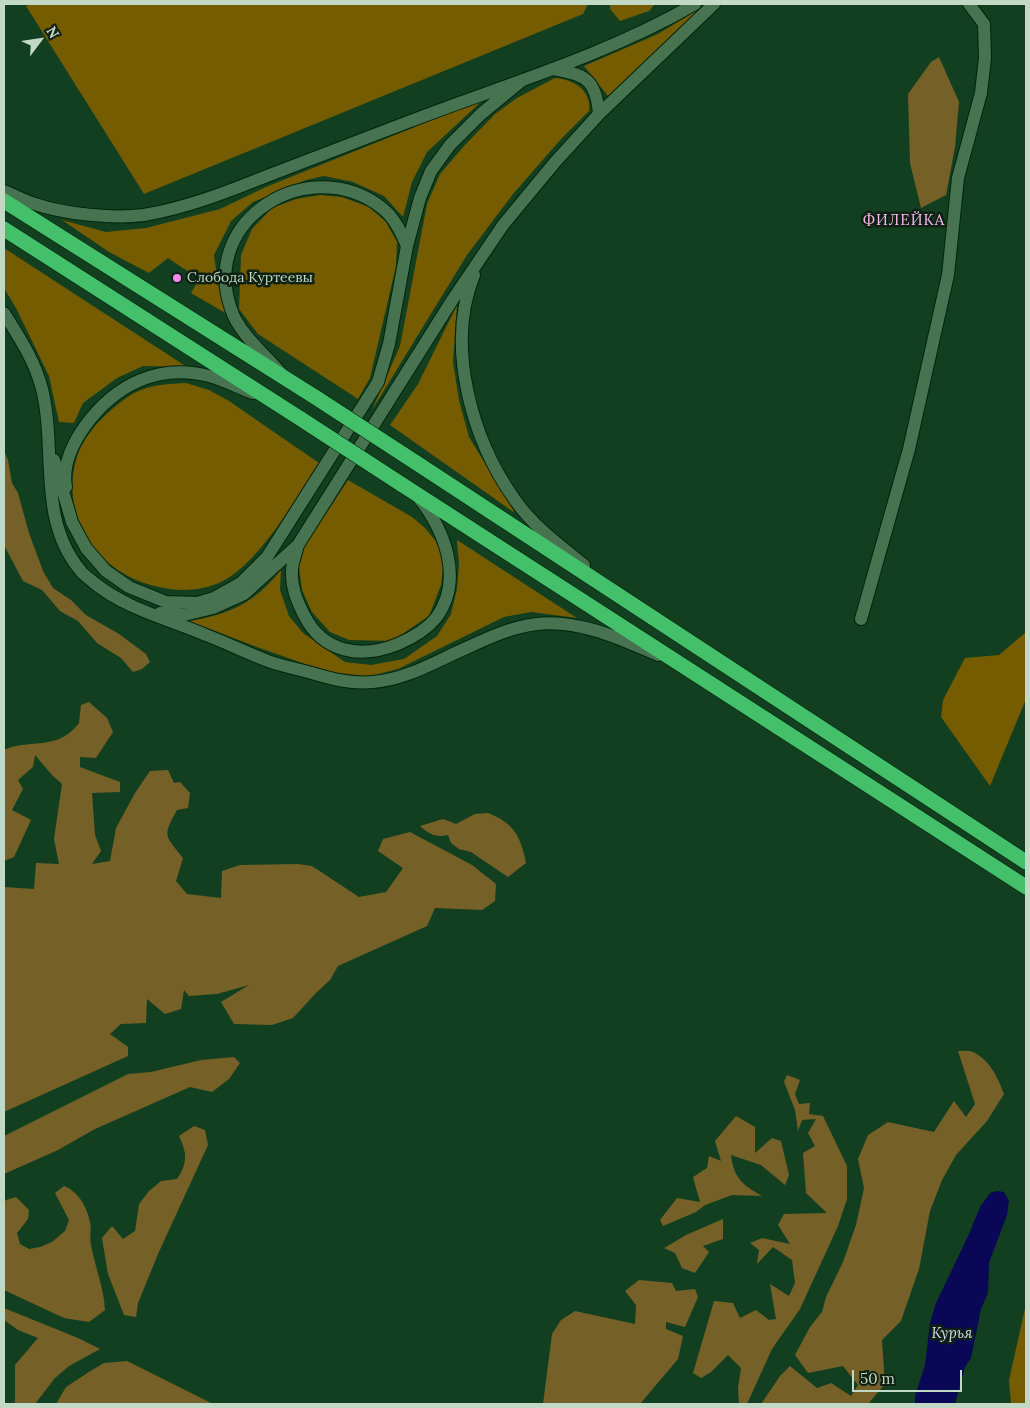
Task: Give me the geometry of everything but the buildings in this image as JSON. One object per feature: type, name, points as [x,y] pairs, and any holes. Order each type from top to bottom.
[{"type":"highway","points":[[4,201],[416,462],[1026,862]]},
{"type":"highway","points":[[4,229],[274,401],[1026,887]]},
{"type":"street","points":[[4,191],[36,204],[66,211],[106,216],[143,215],[189,204],[232,190],[459,102],[521,81],[625,39],[671,18],[695,4]]},
{"type":"street","points":[[145,612],[184,615],[221,605],[244,594],[298,545],[503,224],[599,114],[714,4]]},
{"type":"street","points":[[860,619],[909,450],[948,275],[958,178],[982,93],[985,58],[984,24],[969,4]]},
{"type":"street","points":[[551,69],[573,72],[590,82],[598,98],[599,114]]},
{"type":"street","points":[[48,440],[72,522],[86,548],[106,571],[129,587],[166,602],[197,603],[214,598],[241,583],[267,557],[378,382],[389,344],[406,246],[420,198],[432,171],[450,145],[481,114],[521,81]]},
{"type":"street","points":[[287,379],[238,325],[226,294],[224,276],[227,257],[236,237],[250,217],[266,204],[291,193],[307,189],[346,189],[383,208],[401,233],[406,246]]},
{"type":"street","points":[[482,256],[471,282],[463,325],[462,352],[466,385],[477,428],[486,449],[515,500],[539,529],[620,596]]},
{"type":"street","points":[[4,313],[24,345],[42,389],[48,440],[50,482],[54,512],[61,539],[80,571],[108,594],[145,612],[269,661],[344,682],[374,682],[404,676],[482,640],[514,628],[538,624],[574,626],[613,637],[690,669]]},
{"type":"street","points":[[72,522],[65,483],[66,461],[78,436],[94,414],[120,391],[136,381],[171,373],[209,376],[274,401]]},
{"type":"street","points":[[298,545],[292,571],[294,596],[309,626],[321,638],[337,647],[357,652],[369,652],[390,647],[410,639],[436,618],[444,603],[450,576],[449,560],[440,532],[429,511],[414,493]]},
{"type":"shaded area","points":[[31,4],[588,4],[583,14],[144,194],[26,6]]},
{"type":"shaded area","points":[[610,4],[655,4],[649,11],[620,21],[610,9]]},
{"type":"shaded area","points":[[701,8],[608,96],[584,66],[658,34]]},
{"type":"shaded area","points":[[939,57],[959,102],[955,147],[946,195],[921,208],[910,163],[908,94],[931,62]]},
{"type":"shaded area","points":[[555,78],[570,81],[579,86],[589,100],[589,111],[562,138],[513,194],[467,255],[372,410],[400,346],[427,204],[440,174],[495,114],[517,98]]},
{"type":"shaded area","points":[[484,99],[427,152],[412,182],[403,217],[384,196],[353,182],[324,176],[306,180],[253,202],[231,221],[214,255],[218,284],[227,314],[191,293],[199,279],[168,258],[149,273],[109,252],[62,220],[106,232],[146,228],[220,209],[266,187]]},
{"type":"shaded area","points":[[320,195],[342,197],[369,207],[386,222],[397,242],[396,266],[370,378],[358,399],[258,334],[239,309],[241,255],[252,229],[272,208],[296,199]]},
{"type":"shaded area","points":[[4,248],[187,367],[143,366],[117,378],[83,403],[74,423],[59,422],[49,376],[16,308],[4,288]]},
{"type":"shaded area","points":[[457,305],[453,362],[459,400],[469,437],[515,513],[390,425],[418,384]]},
{"type":"shaded area","points":[[186,383],[209,390],[229,401],[319,463],[276,529],[235,573],[221,582],[206,587],[175,590],[138,581],[119,571],[103,557],[89,542],[80,523],[74,503],[73,482],[76,460],[81,446],[94,427],[113,408],[133,394],[147,388]]},
{"type":"shaded area","points":[[4,451],[8,460],[12,483],[18,493],[29,533],[43,571],[53,588],[71,600],[86,615],[119,634],[146,654],[150,662],[142,669],[133,672],[121,658],[97,643],[78,621],[60,611],[42,590],[23,581],[5,547]]},
{"type":"shaded area","points":[[348,480],[412,517],[435,540],[444,559],[441,585],[429,616],[392,641],[349,640],[330,632],[312,612],[302,590],[299,567],[304,547]]},
{"type":"shaded area","points":[[457,540],[577,618],[531,612],[504,617],[398,669],[370,676],[339,676],[189,621],[217,615],[241,605],[261,591],[281,570],[280,590],[289,616],[303,633],[345,662],[371,665],[404,659],[437,636],[451,614],[457,589],[459,564]]},
{"type":"shaded area","points":[[1026,632],[1026,699],[990,786],[941,717],[943,700],[965,658],[999,655]]},
{"type":"shaded area","points":[[89,702],[107,718],[113,732],[96,758],[80,757],[80,767],[120,782],[120,792],[92,793],[95,835],[101,851],[92,864],[110,861],[116,828],[135,793],[150,771],[168,770],[174,783],[180,782],[190,793],[188,808],[177,810],[168,831],[169,840],[183,858],[176,881],[187,894],[221,898],[222,871],[240,865],[298,864],[312,866],[359,897],[386,892],[403,868],[378,851],[383,839],[410,832],[472,865],[496,884],[495,901],[482,910],[435,908],[427,926],[338,966],[330,980],[293,1018],[272,1025],[234,1024],[221,1002],[249,985],[217,994],[189,996],[184,990],[181,1009],[165,1014],[147,999],[146,1023],[121,1024],[110,1034],[128,1047],[128,1056],[4,1112],[4,887],[34,889],[36,863],[59,864],[54,839],[62,784],[35,755],[33,767],[18,780],[23,789],[12,810],[31,820],[14,857],[4,861],[4,750],[11,747],[51,742],[65,736],[79,723],[81,705]]},
{"type":"shaded area","points":[[488,813],[510,826],[519,838],[522,846],[526,863],[508,877],[471,852],[459,849],[451,843],[448,835],[433,835],[420,826],[443,819],[456,824],[475,814]]},
{"type":"shaded area","points":[[958,1051],[971,1051],[979,1055],[989,1065],[1004,1094],[987,1121],[956,1155],[942,1180],[930,1211],[919,1269],[901,1321],[882,1340],[885,1384],[868,1404],[761,1404],[780,1376],[790,1366],[817,1388],[831,1383],[851,1396],[858,1385],[843,1366],[808,1373],[795,1355],[810,1327],[822,1312],[826,1297],[843,1262],[856,1225],[864,1188],[858,1159],[868,1135],[888,1122],[934,1132],[954,1101],[966,1117],[975,1104]]},
{"type":"shaded area","points":[[234,1057],[240,1063],[229,1079],[212,1092],[190,1087],[95,1129],[58,1150],[4,1174],[4,1136],[128,1074],[151,1072],[201,1060]]},
{"type":"shaded area","points":[[787,1075],[800,1080],[795,1094],[799,1104],[810,1103],[809,1114],[823,1116],[847,1166],[847,1199],[838,1226],[800,1309],[772,1349],[747,1404],[739,1404],[738,1388],[741,1368],[728,1355],[711,1372],[701,1378],[693,1373],[714,1301],[733,1303],[740,1318],[756,1310],[769,1320],[776,1319],[770,1284],[789,1296],[795,1283],[792,1260],[773,1247],[757,1264],[759,1250],[750,1243],[762,1238],[790,1244],[778,1225],[784,1214],[827,1213],[806,1193],[803,1153],[815,1146],[808,1133],[816,1119],[802,1120],[798,1131],[795,1110],[784,1082]]},
{"type":"shaded area","points":[[736,1116],[755,1127],[755,1153],[772,1138],[781,1141],[789,1175],[785,1185],[761,1165],[731,1155],[737,1176],[745,1185],[762,1196],[732,1195],[705,1205],[696,1212],[663,1226],[660,1220],[677,1198],[700,1202],[693,1177],[707,1168],[709,1156],[721,1161],[715,1141]]},
{"type":"shaded area","points":[[194,1126],[205,1130],[208,1145],[158,1254],[138,1303],[136,1317],[124,1315],[108,1274],[102,1238],[112,1226],[123,1239],[135,1231],[139,1204],[149,1191],[161,1181],[177,1179],[181,1173],[185,1163],[185,1153],[179,1136]]},
{"type":"shaded area","points":[[64,1186],[74,1192],[81,1200],[91,1225],[90,1242],[105,1310],[89,1322],[64,1318],[4,1290],[4,1203],[6,1200],[16,1197],[29,1210],[28,1219],[17,1233],[20,1244],[29,1249],[40,1247],[52,1242],[65,1231],[69,1220],[55,1193]]},
{"type":"shaded area","points":[[723,1219],[723,1239],[703,1246],[709,1252],[695,1273],[682,1268],[675,1253],[664,1248],[686,1235]]},
{"type":"shaded area","points":[[639,1280],[672,1283],[676,1291],[695,1289],[698,1297],[685,1327],[666,1322],[666,1329],[683,1336],[678,1359],[640,1404],[543,1404],[552,1334],[561,1320],[575,1311],[635,1324],[636,1305],[625,1291]]},
{"type":"shaded area","points":[[1026,1304],[1026,1404],[1011,1404],[1009,1380]]},
{"type":"shaded area","points":[[4,1308],[100,1349],[69,1366],[55,1378],[35,1404],[15,1404],[15,1365],[38,1338],[18,1330],[4,1320]]},
{"type":"shaded area","points":[[127,1361],[213,1404],[56,1404],[66,1387],[92,1370],[104,1363]]},
{"type":"water","name":"Курья","points":[[1004,1192],[1009,1201],[1007,1215],[989,1263],[988,1293],[981,1309],[971,1358],[965,1367],[955,1404],[915,1404],[915,1396],[925,1365],[930,1323],[936,1303],[980,1207],[990,1193]]},
{"type":"place","name":"Слобода Куртеевы","points":[[177,278]]},
{"type":"district","name":"ФИЛЕЙКА","points":[[904,221]]}]
